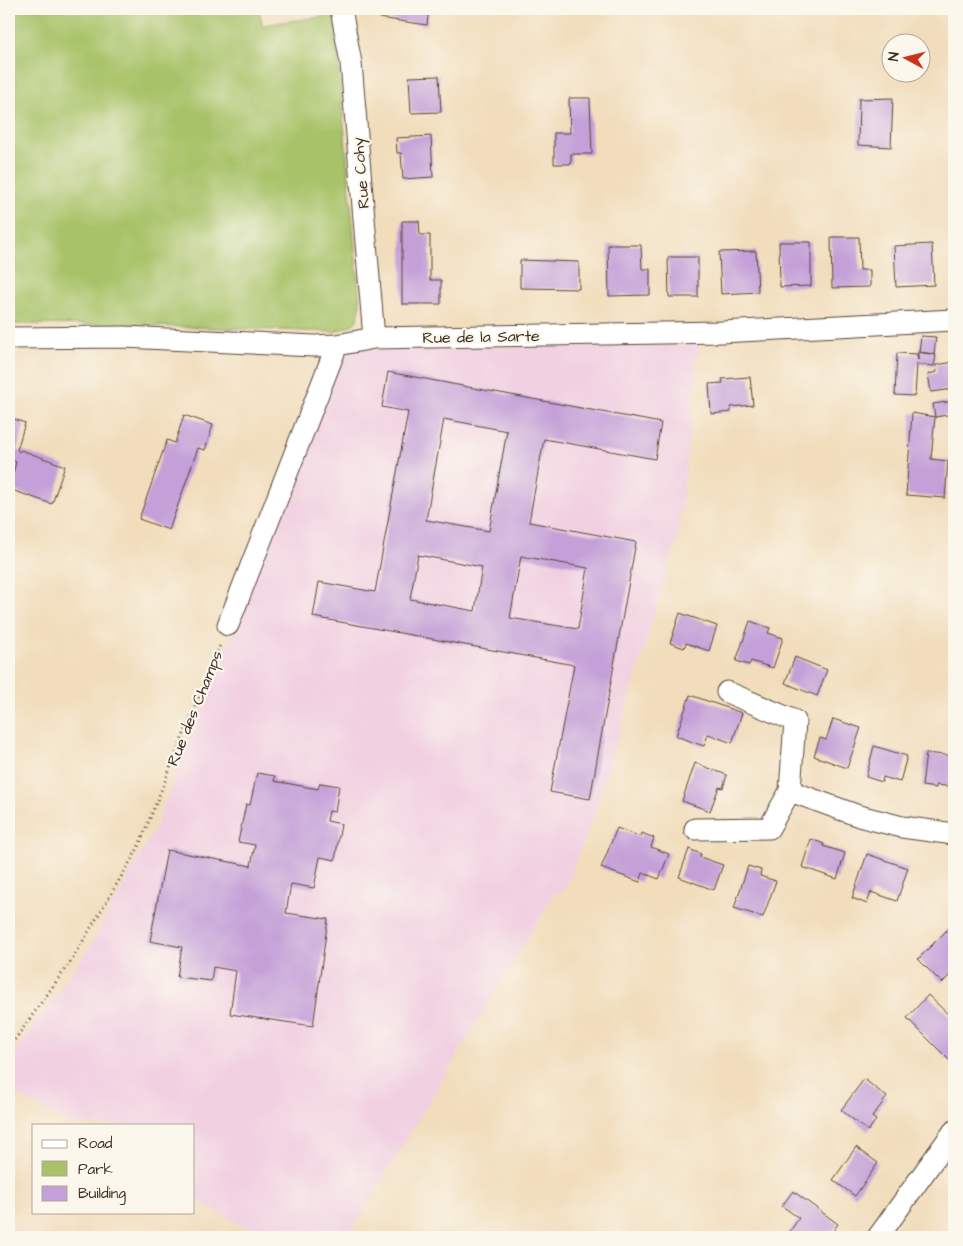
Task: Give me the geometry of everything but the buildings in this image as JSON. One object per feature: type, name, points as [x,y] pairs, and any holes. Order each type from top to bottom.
[{"type":"street","name":"Rue Cohy","points":[[342,9],[351,63],[374,338]]},
{"type":"street","name":"Rue de la Sarte","points":[[9,338],[124,337],[314,346],[337,345],[374,338],[720,332],[954,320]]},
{"type":"street","points":[[228,625],[337,345]]},
{"type":"street","points":[[695,829],[769,828],[790,791],[795,721],[727,692]]},
{"type":"street","points":[[790,791],[859,816],[902,827],[954,834]]},
{"type":"street","points":[[878,1237],[954,1131]]},
{"type":"path","name":"Rue des Champs","points":[[9,1048],[73,958],[137,850],[228,625]]},
{"type":"shaded area","points":[[699,345],[679,530],[596,810],[564,891],[554,894],[348,1237],[261,1237],[195,1199],[195,1124],[67,1124],[9,1089],[9,1061],[89,948],[154,830],[336,368],[352,349]]},
{"type":"green space","points":[[9,9],[259,9],[262,25],[334,15],[360,304],[356,321],[350,326],[334,332],[129,325],[9,324]]}]
